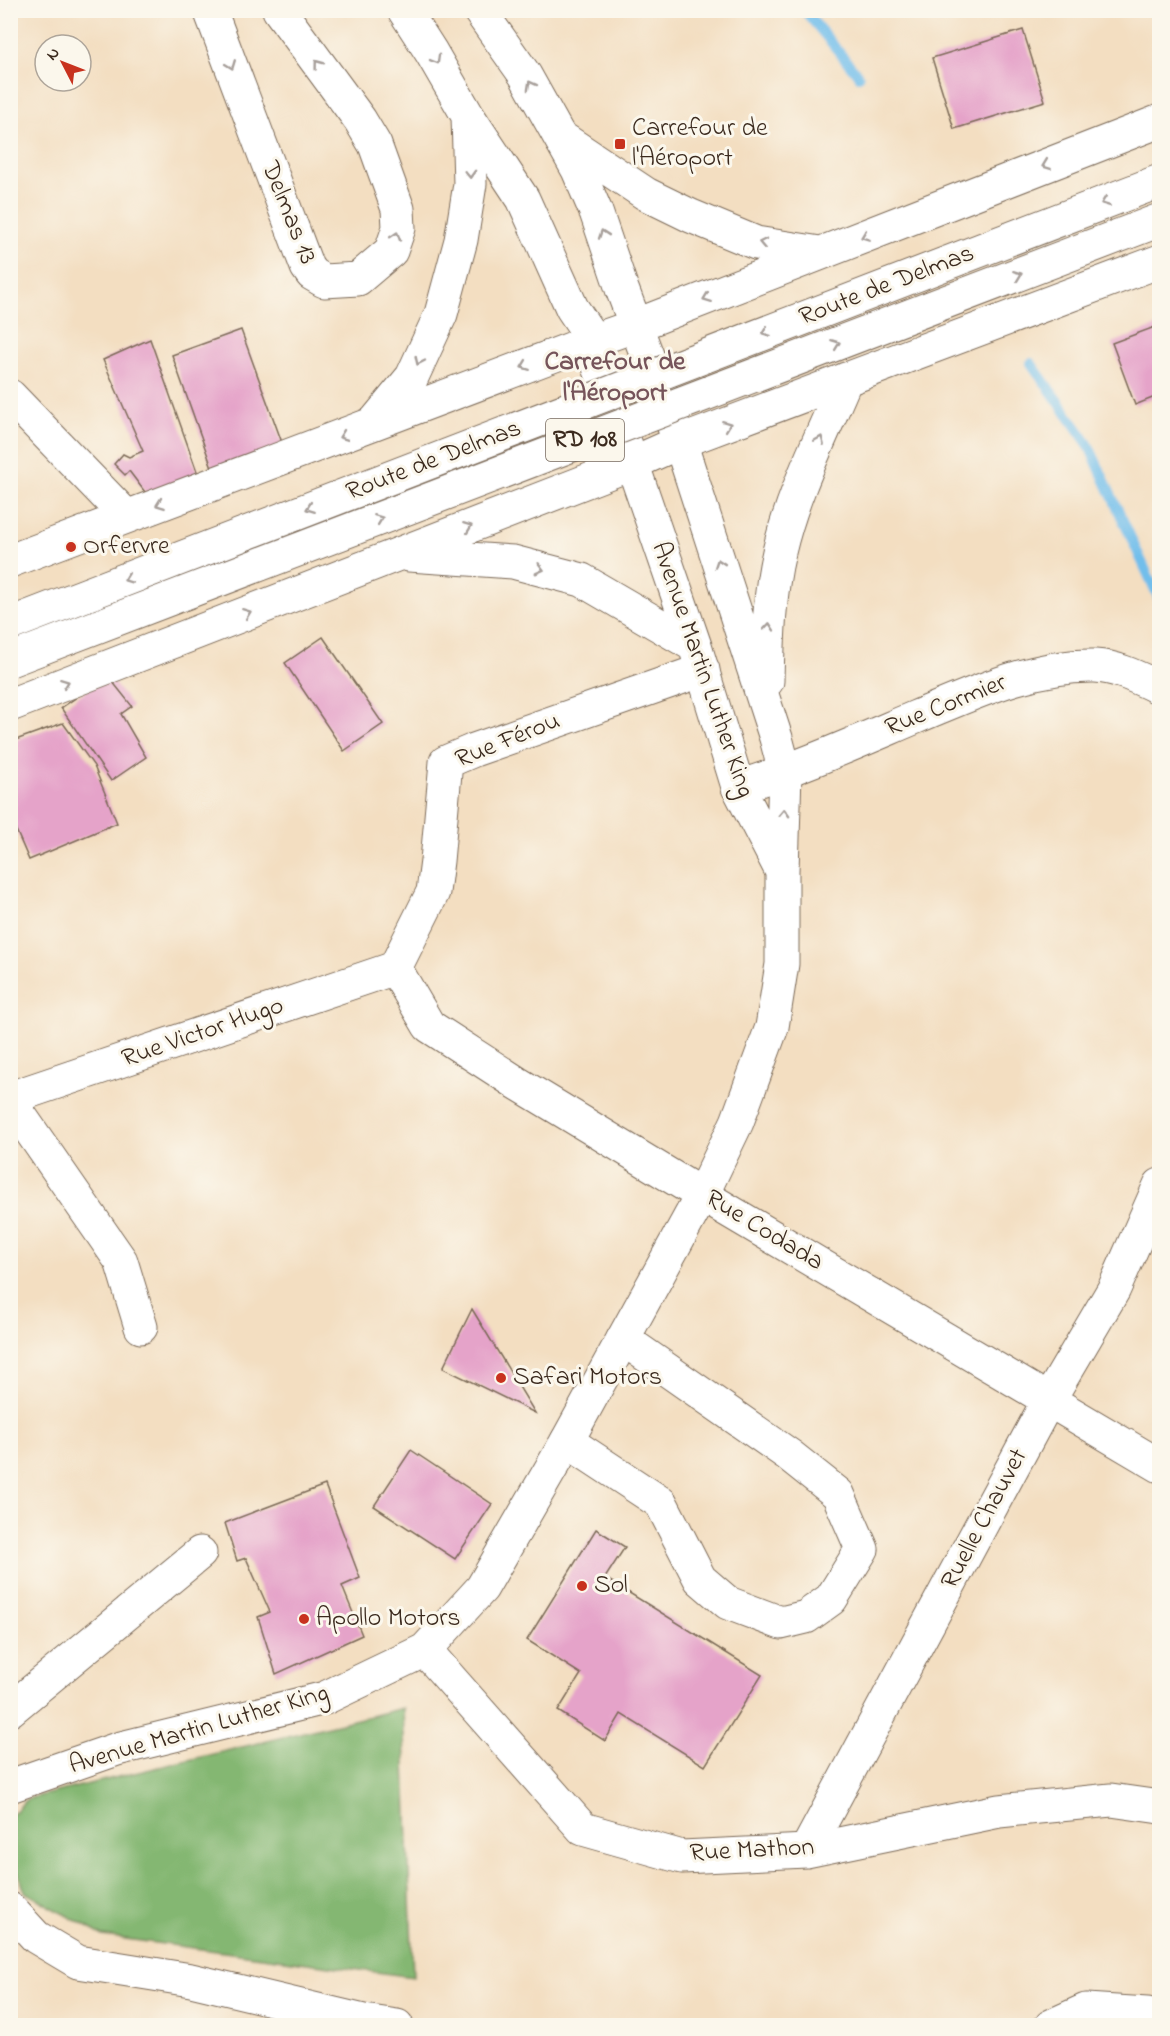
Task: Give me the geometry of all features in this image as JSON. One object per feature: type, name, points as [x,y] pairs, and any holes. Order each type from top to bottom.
[{"type":"main road","name":"Delmas 13","points":[[210,10],[307,267],[312,274],[324,281],[358,279],[391,251],[399,228],[398,208],[375,145],[360,120],[279,10]]},
{"type":"main road","name":"Avenue Martin Luther King","points":[[404,10],[468,116],[523,199],[572,308],[586,329],[699,658],[738,787],[782,872]]},
{"type":"main road","name":"Avenue Martin Luther King","points":[[10,1786],[117,1749],[325,1698],[425,1650],[482,1588],[567,1441],[702,1195],[736,1122],[772,1027],[782,964],[785,772],[767,706],[680,442],[622,289],[596,212],[578,170],[525,75],[479,10]]},
{"type":"main road","points":[[373,424],[412,377],[441,314],[461,240],[470,184],[468,116]]},
{"type":"main road","points":[[10,561],[637,325],[1160,121]]},
{"type":"main road","points":[[559,136],[646,194],[691,216],[756,243],[820,253]]},
{"type":"main road","name":"Route de Delmas","points":[[10,624],[1160,181]]},
{"type":"main road","name":"Route de Delmas","points":[[10,660],[1160,220]]},
{"type":"main road","points":[[10,705],[398,554],[636,473],[680,442],[1160,261]]},
{"type":"main road","points":[[767,706],[769,628],[778,553],[793,503],[846,379]]},
{"type":"main road","points":[[10,396],[126,516]]},
{"type":"main road","points":[[398,554],[513,562],[582,580],[699,658]]},
{"type":"main road","name":"Rue Férou","points":[[394,968],[433,892],[446,762],[699,658]]},
{"type":"main road","name":"Rue Cormier","points":[[738,787],[785,772],[990,686],[1046,670],[1097,666],[1127,673],[1160,688]]},
{"type":"main road","name":"Rue Victor Hugo","points":[[10,1099],[394,968]]},
{"type":"main road","name":"Rue Codada","points":[[394,968],[429,1026],[516,1083],[1160,1466]]},
{"type":"main road","points":[[10,1099],[121,1261],[141,1327]]},
{"type":"main road","name":"Ruelle Chauvet","points":[[806,1851],[1048,1401],[1114,1289],[1160,1185]]},
{"type":"main road","points":[[567,1441],[661,1503],[700,1579],[728,1603],[781,1623],[806,1617],[831,1599],[862,1549],[838,1494],[789,1455],[623,1339]]},
{"type":"main road","points":[[10,1710],[200,1553]]},
{"type":"main road","name":"Rue Mathon","points":[[425,1650],[583,1829],[682,1857],[806,1851],[999,1811],[1111,1800],[1160,1807]]},
{"type":"main road","points":[[10,1909],[36,1937],[78,1962],[191,1980],[364,2021],[397,2025]]},
{"type":"main road","points":[[1051,2025],[1086,2010],[1148,2014],[1160,2019]]},
{"type":"green space","points":[[403,1708],[413,1977],[103,1936],[25,1892],[11,1852],[10,1817],[27,1799]]},
{"type":"building","points":[[1023,30],[1045,101],[954,129],[932,58]]},
{"type":"building","points":[[1160,325],[1160,395],[1135,405],[1112,343]]},
{"type":"building","points":[[241,330],[284,448],[214,473],[172,355]]},
{"type":"building","points":[[150,339],[199,477],[151,500],[129,471],[125,475],[114,464],[123,454],[129,457],[143,451],[103,360]]},
{"type":"building","points":[[323,637],[383,724],[344,751],[285,663]]},
{"type":"building","points":[[108,676],[132,706],[121,714],[146,757],[111,781],[61,708]]},
{"type":"building","points":[[63,723],[94,766],[117,823],[29,860],[10,816],[10,742]]},
{"type":"building","points":[[472,1309],[535,1413],[443,1368]]},
{"type":"building","points":[[411,1450],[492,1504],[455,1559],[374,1506]]},
{"type":"building","points":[[325,1485],[360,1578],[342,1586],[362,1635],[276,1674],[258,1617],[270,1612],[246,1558],[237,1561],[225,1523]]},
{"type":"building","points":[[596,1529],[625,1547],[605,1578],[762,1675],[705,1766],[621,1714],[605,1741],[558,1711],[581,1674],[527,1640]]},
{"type":"waterway","points":[[804,10],[859,76]]},
{"type":"waterway","points":[[1031,363],[1088,444],[1160,601]]},
{"type":"place","name":"Carrefour de l'Aéroport","points":[[620,144]]},
{"type":"place","name":"Orfervre","points":[[71,547]]},
{"type":"place","name":"Safari Motors","points":[[501,1378]]},
{"type":"place","name":"Sol","points":[[582,1586]]},
{"type":"place","name":"Apollo Motors","points":[[304,1619]]},
{"type":"district","name":"Carrefour de l'Aéroport","points":[[615,378]]}]
